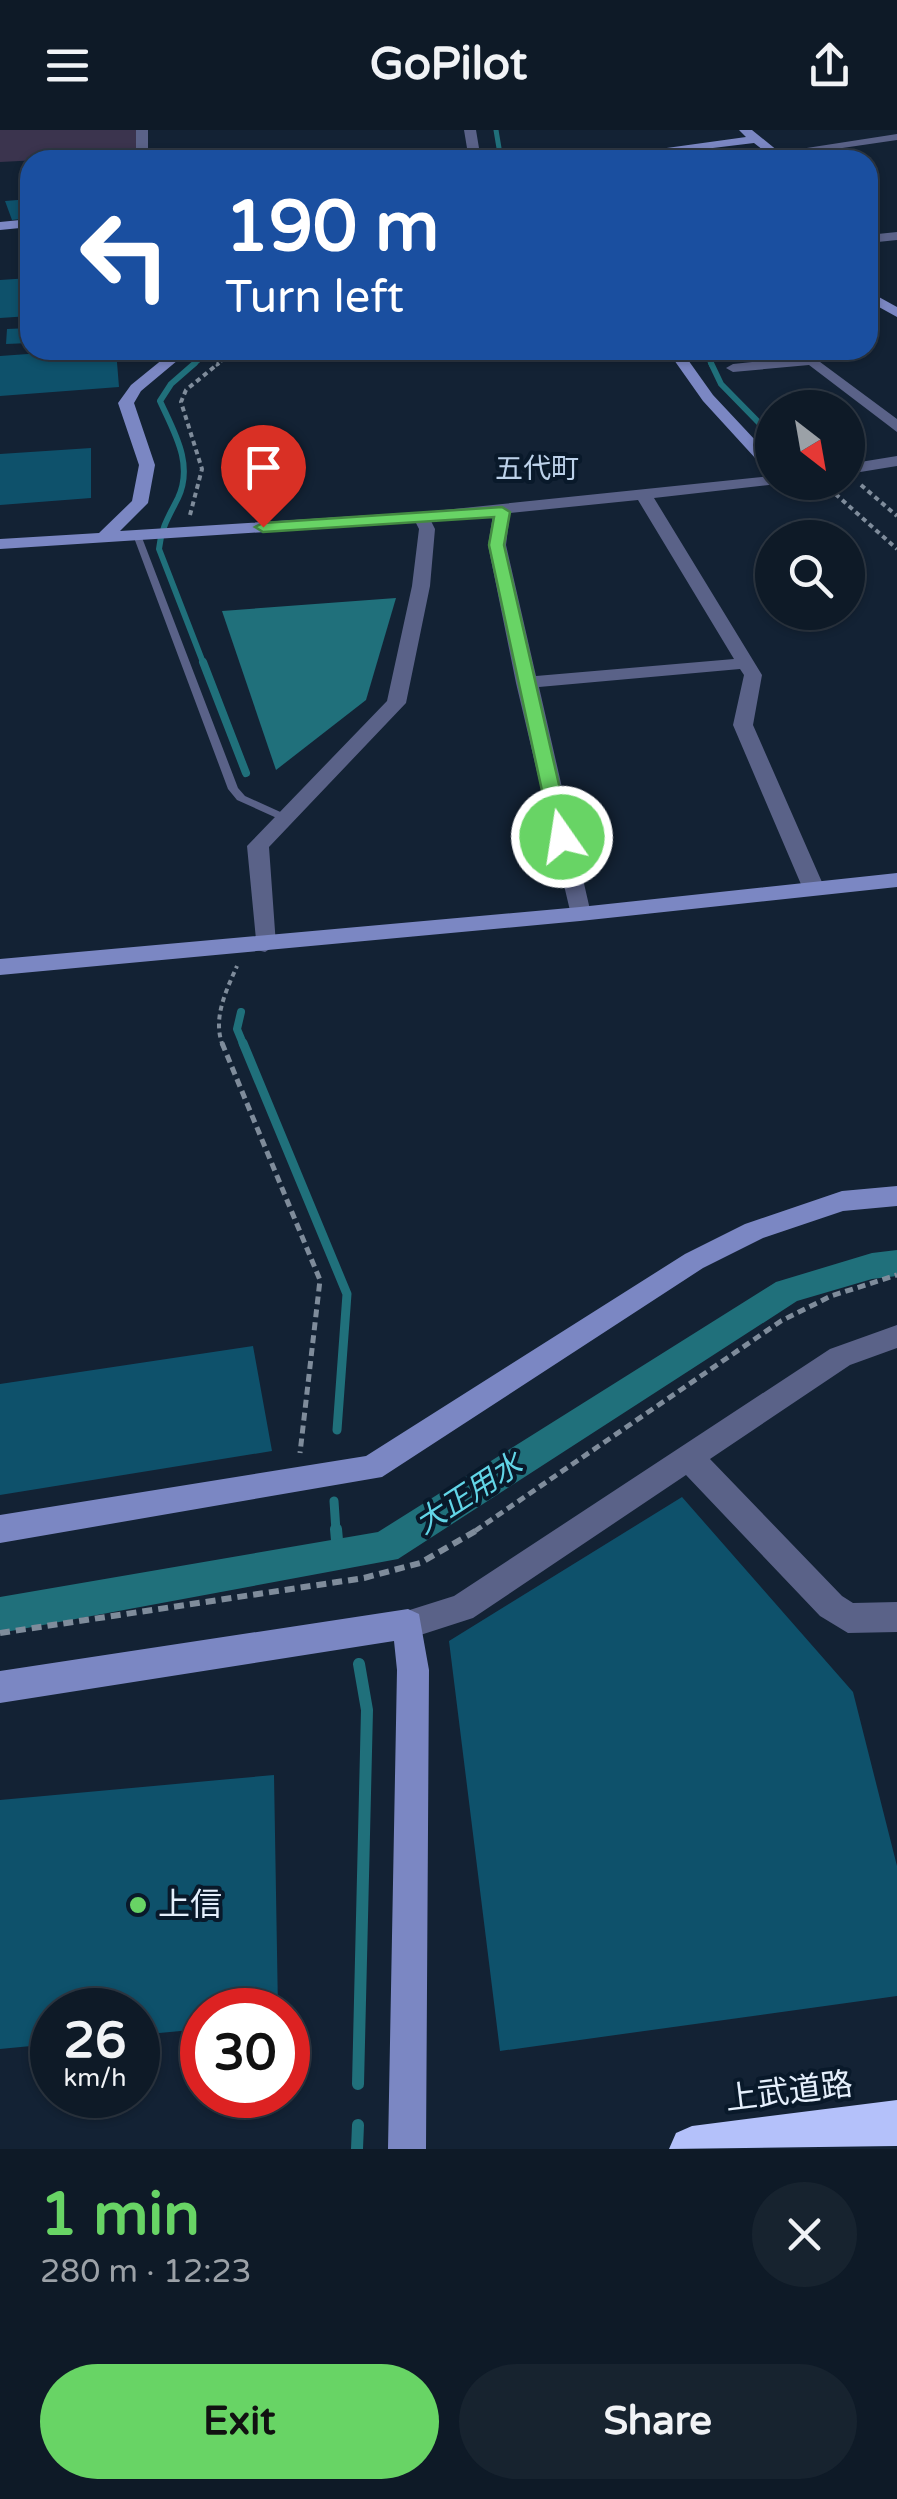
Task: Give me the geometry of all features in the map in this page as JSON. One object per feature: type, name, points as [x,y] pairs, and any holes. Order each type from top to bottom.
[{"type":"highway","name":"上武道路","points":[[692,2149],[897,2123]]},
{"type":"street","points":[[661,150],[749,134],[769,150]]},
{"type":"street","points":[[822,150],[897,138]]},
{"type":"street","points":[[104,537],[140,503],[147,466],[126,403],[136,388],[171,360]]},
{"type":"street","points":[[681,360],[708,398],[755,448]]},
{"type":"street","points":[[733,368],[812,360],[897,427]]},
{"type":"street","points":[[865,466],[897,461]]},
{"type":"street","points":[[0,544],[502,512],[755,483]]},
{"type":"street","points":[[645,497],[753,675],[743,724],[814,889]]},
{"type":"street","points":[[502,512],[497,545],[580,914]]},
{"type":"street","points":[[265,944],[256,852],[283,817],[396,703],[421,586],[426,530],[421,518]]},
{"type":"street","points":[[525,682],[746,663]]},
{"type":"street","points":[[0,967],[580,914],[897,880]]},
{"type":"street","points":[[0,1529],[372,1468],[694,1261],[754,1231],[842,1201],[897,1196]]},
{"type":"street","points":[[0,1687],[408,1624],[462,1608],[840,1358],[897,1336]]},
{"type":"street","points":[[688,1456],[831,1606],[848,1618],[897,1617]]},
{"type":"street","points":[[407,2149],[414,1670],[408,1624]]},
{"type":"lane","points":[[136,535],[233,789],[241,798],[283,817]]},
{"type":"path","points":[[184,532],[203,484],[204,469],[181,402],[186,390],[223,360]]},
{"type":"path","points":[[865,488],[897,516]]},
{"type":"path","points":[[842,500],[897,548]]},
{"type":"path","points":[[237,966],[222,1002],[218,1033],[320,1280],[298,1481]]},
{"type":"path","points":[[0,1634],[364,1578],[420,1563],[467,1537],[781,1321],[831,1296],[897,1275]]},
{"type":"shaded area","points":[[0,130],[136,130],[137,150],[20,150],[20,161],[0,162]]},
{"type":"shaded area","points":[[396,598],[366,700],[276,770],[222,611]]},
{"type":"building","points":[[20,200],[20,219],[12,220],[5,201]]},
{"type":"building","points":[[20,279],[20,317],[0,318],[0,280]]},
{"type":"building","points":[[20,328],[20,343],[6,344],[7,329]]},
{"type":"building","points":[[20,355],[20,360],[117,360],[119,387],[0,396],[0,356]]},
{"type":"building","points":[[91,448],[91,498],[0,505],[0,454]]},
{"type":"building","points":[[253,1346],[272,1451],[0,1495],[0,1384]]},
{"type":"building","points":[[682,1497],[853,1692],[897,1866],[897,1996],[500,2051],[449,1641]]},
{"type":"building","name":"上信","points":[[274,1775],[278,1988],[180,1988],[180,2031],[160,2033],[160,1988],[30,1988],[30,2046],[0,2049],[0,1800]]},
{"type":"waterway","points":[[496,130],[499,150]]},
{"type":"waterway","points":[[192,366],[199,360]]},
{"type":"waterway","points":[[709,360],[712,366]]},
{"type":"waterway","points":[[195,363],[171,384],[160,401],[176,436],[184,473],[159,549],[204,665]]},
{"type":"waterway","points":[[711,363],[721,384],[755,419]]},
{"type":"waterway","points":[[203,662],[246,773]]},
{"type":"waterway","points":[[241,1012],[237,1029],[244,1046]]},
{"type":"waterway","points":[[243,1043],[347,1294],[337,1430]]},
{"type":"waterway","name":"大正用水","points":[[0,1615],[385,1547],[787,1291],[872,1266],[897,1263]]},
{"type":"waterway","points":[[334,1501],[336,1531]]},
{"type":"waterway","points":[[336,1529],[337,1540]]},
{"type":"waterway","points":[[358,2084],[367,1710],[359,1664]]},
{"type":"waterway","points":[[357,2149],[358,2125]]},
{"type":"place","name":"上信","points":[[138,1905]]},
{"type":"district","name":"五代町","points":[[537,469]]},
{"type":"route","points":[[263,527],[502,512],[497,545],[562,837]]}]
